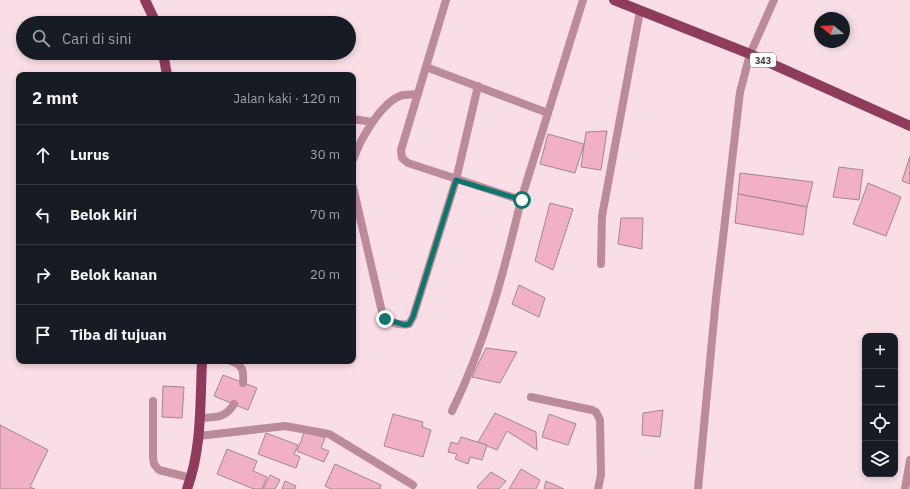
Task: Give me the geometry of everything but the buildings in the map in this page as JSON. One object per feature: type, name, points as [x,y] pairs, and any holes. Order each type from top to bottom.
[{"type":"main road","points":[[145,0],[153,16]]},
{"type":"main road","name":"343","points":[[614,0],[750,54],[910,126]]},
{"type":"main road","points":[[164,60],[166,72]]},
{"type":"main road","points":[[187,489],[192,478],[199,436],[202,364]]},
{"type":"street","points":[[446,0],[401,150],[402,158],[408,164],[522,200]]},
{"type":"street","points":[[452,411],[483,338],[510,249],[522,200],[583,0]]},
{"type":"street","points":[[698,489],[716,298],[740,92],[750,54],[774,0]]},
{"type":"street","points":[[601,264],[602,216],[640,10]]},
{"type":"street","points":[[426,67],[548,113]]},
{"type":"street","points":[[356,200],[382,312],[385,319],[390,322],[405,325],[409,324],[413,317],[456,180],[478,86]]},
{"type":"street","points":[[356,150],[372,122],[392,100],[402,95],[418,94]]},
{"type":"street","points":[[356,119],[372,122]]},
{"type":"street","points":[[240,364],[244,371],[243,383]]},
{"type":"street","points":[[531,397],[596,412],[600,420],[601,475],[598,489]]},
{"type":"street","points":[[153,402],[154,464],[159,470],[192,478]]},
{"type":"street","points":[[199,418],[225,415],[234,404]]},
{"type":"street","points":[[199,436],[285,426],[329,434],[413,485]]},
{"type":"street","points":[[905,489],[910,460]]},
{"type":"route","points":[[385,319],[390,322],[405,325],[409,324],[413,317],[456,180],[522,200]]}]
